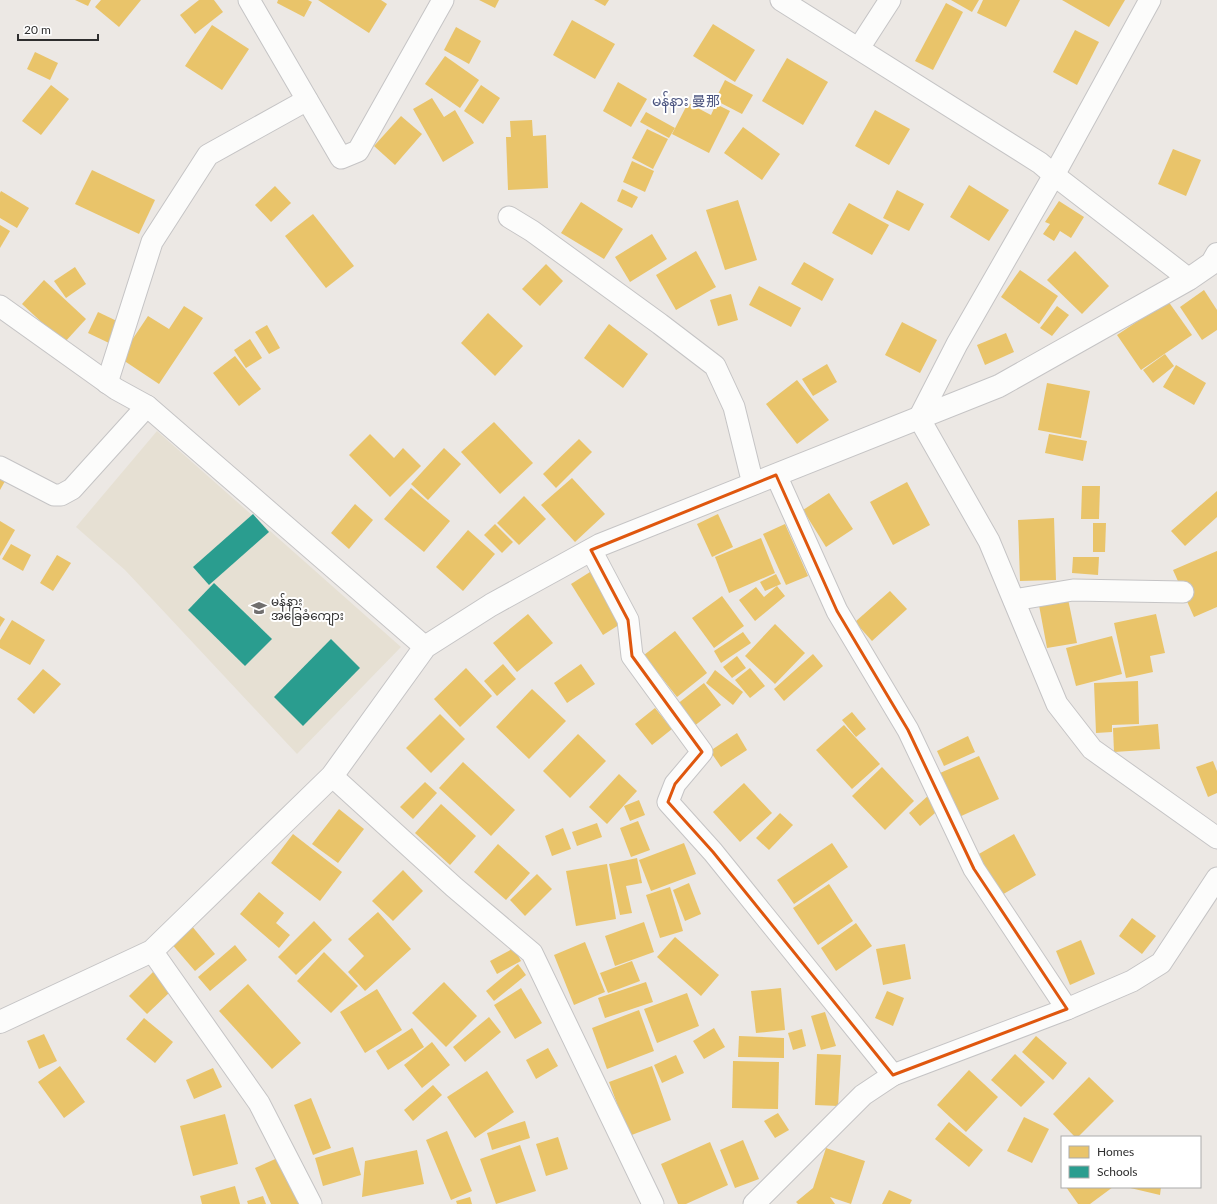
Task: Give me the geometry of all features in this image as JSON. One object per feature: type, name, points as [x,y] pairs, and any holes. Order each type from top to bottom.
[{"type":"street","points":[[249,0],[341,158],[358,151],[443,0]]},
{"type":"street","points":[[781,0],[1040,163],[1189,279]]},
{"type":"street","points":[[859,48],[890,0]]},
{"type":"street","points":[[919,418],[957,344],[1054,175],[1150,0]]},
{"type":"street","points":[[107,383],[152,242],[208,155],[307,100]]},
{"type":"street","points":[[509,217],[539,236],[715,366],[734,406],[753,484]]},
{"type":"street","points":[[0,1022],[152,951],[332,776],[425,647],[491,605],[600,545],[999,386],[1189,279],[1215,261]]},
{"type":"street","points":[[0,306],[107,383],[147,406],[425,647]]},
{"type":"street","points":[[0,467],[54,495],[61,495],[72,489],[147,406]]},
{"type":"street","points":[[919,418],[989,541],[1057,704],[1092,749],[1217,838]]},
{"type":"street","points":[[776,475],[837,611],[908,730],[974,870],[1067,1009]]},
{"type":"street","points":[[591,550],[628,620],[632,656],[702,752],[675,784],[668,802],[713,852],[893,1075]]},
{"type":"street","points":[[1014,600],[1073,590],[1183,592]]},
{"type":"street","points":[[332,776],[454,887],[532,953],[653,1204]]},
{"type":"street","points":[[754,1204],[863,1095],[893,1075],[1067,1009],[1132,981],[1161,963],[1217,878]]},
{"type":"street","points":[[152,951],[258,1103],[311,1204]]},
{"type":"highlighted area","points":[[776,475],[837,611],[908,730],[974,869],[1067,1009],[893,1075],[713,852],[668,802],[675,784],[702,752],[632,656],[628,620],[591,550]]},
{"type":"shaded area","name":"မန်နား အခြေခံကျေား","points":[[157,431],[401,647],[297,754],[125,570],[76,527]]},
{"type":"building: Homes","points":[[75,0],[91,0],[88,6]]},
{"type":"building: Homes","points":[[101,0],[141,0],[119,27],[95,7]]},
{"type":"building: Homes","points":[[199,0],[214,0],[223,12],[195,34],[180,15]]},
{"type":"building: Homes","points":[[278,0],[308,0],[312,2],[304,17],[277,3]]},
{"type":"building: Homes","points":[[318,0],[381,0],[387,4],[369,33]]},
{"type":"building: Homes","points":[[479,0],[499,0],[495,8]]},
{"type":"building: Homes","points":[[594,0],[609,0],[605,6]]},
{"type":"building: Homes","points":[[951,0],[979,0],[972,12]]},
{"type":"building: Homes","points":[[983,0],[1020,0],[1006,27],[977,13]]},
{"type":"building: Homes","points":[[1062,0],[1125,0],[1109,27]]},
{"type":"building: Homes","points":[[946,3],[963,12],[933,70],[915,61]]},
{"type":"building: Homes","points":[[572,20],[615,44],[595,79],[553,55]]},
{"type":"building: Homes","points":[[713,24],[755,50],[735,82],[693,56]]},
{"type":"building: Homes","points":[[212,25],[249,49],[222,90],[185,66]]},
{"type":"building: Homes","points":[[456,27],[481,41],[469,64],[444,50]]},
{"type":"building: Homes","points":[[1075,30],[1099,42],[1077,85],[1053,72]]},
{"type":"building: Homes","points":[[35,52],[58,63],[50,80],[27,69]]},
{"type":"building: Homes","points":[[445,56],[479,80],[460,108],[425,84]]},
{"type":"building: Homes","points":[[787,58],[828,82],[803,125],[762,101]]},
{"type":"building: Homes","points":[[725,80],[753,95],[742,114],[715,100]]},
{"type":"building: Homes","points":[[618,82],[647,99],[631,127],[603,111]]},
{"type":"building: Homes","points":[[51,85],[69,99],[41,135],[22,121]]},
{"type":"building: Homes","points":[[481,85],[500,98],[483,124],[464,111]]},
{"type":"building: Homes","points":[[432,98],[444,117],[455,110],[474,143],[443,162],[413,109]]},
{"type":"building: Homes","points":[[688,103],[711,115],[716,104],[730,111],[709,153],[672,134]]},
{"type":"building: Homes","points":[[875,110],[910,129],[889,165],[855,146]]},
{"type":"building: Homes","points":[[646,112],[675,128],[669,138],[640,122]]},
{"type":"building: Homes","points":[[401,116],[422,134],[395,165],[374,146]]},
{"type":"building: Homes","points":[[532,120],[533,136],[546,135],[548,188],[508,190],[506,137],[511,137],[510,121]]},
{"type":"building: Homes","points":[[743,127],[780,154],[762,180],[724,153]]},
{"type":"building: Homes","points":[[647,129],[668,139],[653,169],[632,158]]},
{"type":"building: Homes","points":[[1173,149],[1201,160],[1186,196],[1158,184]]},
{"type":"building: Homes","points":[[632,161],[654,171],[645,192],[623,182]]},
{"type":"building: Homes","points":[[92,170],[155,200],[139,234],[75,204]]},
{"type":"building: Homes","points":[[969,185],[1009,210],[989,241],[950,217]]},
{"type":"building: Homes","points":[[275,186],[291,203],[271,222],[255,205]]},
{"type":"building: Homes","points":[[622,189],[638,197],[632,208],[617,201]]},
{"type":"building: Homes","points":[[897,190],[924,204],[909,231],[883,218]]},
{"type":"building: Homes","points":[[1,191],[29,208],[17,228],[0,218]]},
{"type":"building: Homes","points":[[738,200],[757,260],[725,270],[706,210]]},
{"type":"building: Homes","points":[[1059,201],[1084,217],[1071,238],[1060,231],[1054,241],[1043,234],[1050,224],[1045,222]]},
{"type":"building: Homes","points":[[581,202],[623,229],[604,259],[561,233]]},
{"type":"building: Homes","points":[[849,203],[889,225],[872,255],[832,233]]},
{"type":"building: Homes","points":[[313,214],[354,266],[326,288],[285,236]]},
{"type":"building: Homes","points":[[0,225],[10,231],[0,248]]},
{"type":"building: Homes","points":[[652,234],[667,259],[630,282],[615,257]]},
{"type":"building: Homes","points":[[696,251],[716,287],[676,310],[656,275]]},
{"type":"building: Homes","points":[[1075,251],[1109,286],[1082,314],[1047,280]]},
{"type":"building: Homes","points":[[804,262],[834,279],[822,301],[791,284]]},
{"type":"building: Homes","points":[[546,264],[563,281],[540,306],[522,289]]},
{"type":"building: Homes","points":[[75,267],[86,284],[66,298],[54,281]]},
{"type":"building: Homes","points":[[1020,270],[1058,296],[1039,324],[1001,297]]},
{"type":"building: Homes","points":[[44,280],[86,319],[64,343],[22,304]]},
{"type":"building: Homes","points":[[759,286],[801,308],[791,327],[749,305]]},
{"type":"building: Homes","points":[[1204,290],[1217,310],[1217,330],[1202,340],[1180,307]]},
{"type":"building: Homes","points":[[731,294],[738,320],[718,326],[710,300]]},
{"type":"building: Homes","points":[[1168,301],[1192,335],[1141,370],[1117,335]]},
{"type":"building: Homes","points":[[184,306],[203,318],[159,384],[120,358],[148,316],[169,329]]},
{"type":"building: Homes","points":[[1057,306],[1069,315],[1052,336],[1040,328]]},
{"type":"building: Homes","points":[[98,312],[119,322],[109,343],[88,333]]},
{"type":"building: Homes","points":[[488,313],[523,346],[495,376],[461,343]]},
{"type":"building: Homes","points":[[902,322],[937,340],[920,373],[885,355]]},
{"type":"building: Homes","points":[[609,324],[648,354],[623,388],[584,358]]},
{"type":"building: Homes","points":[[267,325],[280,348],[269,354],[255,332]]},
{"type":"building: Homes","points":[[1006,333],[1014,352],[985,365],[977,345]]},
{"type":"building: Homes","points":[[250,339],[262,358],[246,368],[234,350]]},
{"type":"building: Homes","points":[[1165,354],[1174,366],[1153,383],[1143,370]]},
{"type":"building: Homes","points":[[235,356],[261,389],[239,406],[213,373]]},
{"type":"building: Homes","points":[[827,364],[837,382],[813,396],[802,379]]},
{"type":"building: Homes","points":[[1176,365],[1206,383],[1194,405],[1163,387]]},
{"type":"building: Homes","points":[[797,380],[829,420],[797,444],[766,404]]},
{"type":"building: Homes","points":[[1047,383],[1090,391],[1081,438],[1038,430]]},
{"type":"building: Homes","points":[[494,422],[533,463],[500,494],[461,452]]},
{"type":"building: Homes","points":[[370,434],[394,458],[403,448],[421,466],[390,497],[349,455]]},
{"type":"building: Homes","points":[[1049,434],[1087,441],[1083,461],[1045,453]]},
{"type":"building: Homes","points":[[579,439],[592,452],[556,488],[543,474]]},
{"type":"building: Homes","points":[[444,448],[461,464],[428,500],[411,484]]},
{"type":"building: Homes","points":[[0,469],[9,474],[0,490]]},
{"type":"building: Homes","points":[[572,478],[605,514],[575,542],[541,505]]},
{"type":"building: Homes","points":[[907,482],[930,525],[893,545],[870,502]]},
{"type":"building: Homes","points":[[1082,486],[1100,486],[1099,519],[1081,519]]},
{"type":"building: Homes","points":[[411,488],[450,521],[424,552],[384,519]]},
{"type":"building: Homes","points":[[1217,491],[1217,517],[1185,546],[1171,531]]},
{"type":"building: Homes","points":[[829,493],[853,529],[826,547],[803,510]]},
{"type":"building: Homes","points":[[524,496],[546,519],[519,545],[497,523]]},
{"type":"building: Homes","points":[[355,504],[373,520],[349,549],[331,533]]},
{"type":"building: Homes","points":[[718,514],[733,547],[712,557],[697,524]]},
{"type":"building: Homes","points":[[1054,518],[1056,580],[1020,581],[1018,520]]},
{"type":"building: Homes","points":[[0,521],[15,530],[0,556]]},
{"type":"building: Homes","points":[[1093,523],[1106,523],[1105,552],[1093,552]]},
{"type":"building: Homes","points":[[495,524],[513,542],[502,553],[484,535]]},
{"type":"building: Homes","points":[[785,524],[808,576],[786,585],[763,534]]},
{"type":"building: Homes","points":[[468,530],[495,554],[463,591],[436,567]]},
{"type":"building: Homes","points":[[761,538],[775,573],[729,593],[715,557]]},
{"type":"building: Homes","points":[[11,544],[31,555],[23,571],[2,559]]},
{"type":"building: Homes","points":[[1217,551],[1217,607],[1194,617],[1173,570]]},
{"type":"building: Homes","points":[[57,555],[71,563],[53,591],[40,583]]},
{"type":"building: Homes","points":[[1073,557],[1099,557],[1098,575],[1072,573]]},
{"type":"building: Homes","points":[[590,572],[622,623],[603,635],[571,584]]},
{"type":"building: Homes","points":[[776,574],[781,584],[765,591],[760,582]]},
{"type":"building: Homes","points":[[777,586],[785,596],[755,621],[739,600],[756,587],[764,597]]},
{"type":"building: Homes","points":[[890,591],[907,609],[872,641],[855,622]]},
{"type":"building: Homes","points":[[1067,594],[1077,643],[1047,648],[1038,600]]},
{"type":"building: Homes","points":[[722,596],[744,626],[714,648],[692,618]]},
{"type":"building: Homes","points":[[528,614],[553,643],[517,672],[493,643]]},
{"type":"building: Homes","points":[[1156,614],[1165,653],[1150,656],[1153,672],[1126,678],[1114,623]]},
{"type":"building: Homes","points":[[0,616],[5,619],[0,627]]},
{"type":"building: Homes","points":[[12,620],[45,640],[30,665],[0,648],[0,640]]},
{"type":"building: Homes","points":[[775,624],[805,653],[775,684],[745,656]]},
{"type":"building: Homes","points":[[675,631],[707,673],[677,697],[644,655]]},
{"type":"building: Homes","points":[[743,632],[751,643],[721,663],[714,651]]},
{"type":"building: Homes","points":[[1112,636],[1122,674],[1076,686],[1066,648]]},
{"type":"building: Homes","points":[[813,654],[823,666],[784,701],[774,689]]},
{"type":"building: Homes","points":[[737,656],[746,668],[732,678],[723,667]]},
{"type":"building: Homes","points":[[503,664],[516,679],[497,696],[484,681]]},
{"type":"building: Homes","points":[[581,664],[595,684],[567,703],[554,683]]},
{"type":"building: Homes","points":[[466,668],[492,696],[460,727],[434,699]]},
{"type":"building: Homes","points":[[750,668],[765,686],[750,698],[735,680]]},
{"type":"building: Homes","points":[[43,669],[61,684],[34,714],[17,699]]},
{"type":"building: Homes","points":[[715,670],[743,692],[733,705],[706,683]]},
{"type":"building: Homes","points":[[1138,681],[1139,724],[1112,725],[1112,732],[1096,733],[1094,683]]},
{"type":"building: Homes","points":[[704,683],[721,705],[693,727],[676,705]]},
{"type":"building: Homes","points":[[532,689],[566,721],[529,759],[496,727]]},
{"type":"building: Homes","points":[[655,708],[672,729],[652,745],[635,724]]},
{"type":"building: Homes","points":[[852,712],[866,729],[856,737],[842,720]]},
{"type":"building: Homes","points":[[440,714],[465,739],[431,773],[406,748]]},
{"type":"building: Homes","points":[[1158,724],[1160,749],[1114,752],[1113,728]]},
{"type":"building: Homes","points":[[844,725],[880,764],[852,789],[816,750]]},
{"type":"building: Homes","points":[[737,733],[747,750],[721,767],[710,751]]},
{"type":"building: Homes","points":[[578,734],[606,761],[570,798],[543,771]]},
{"type":"building: Homes","points":[[968,736],[975,752],[944,766],[937,751]]},
{"type":"building: Homes","points":[[979,756],[999,799],[959,817],[940,773]]},
{"type":"building: Homes","points":[[1213,761],[1217,771],[1217,793],[1208,797],[1196,767]]},
{"type":"building: Homes","points":[[463,762],[515,810],[491,836],[439,788]]},
{"type":"building: Homes","points":[[882,767],[914,801],[885,830],[852,796]]},
{"type":"building: Homes","points":[[619,774],[637,791],[607,824],[589,807]]},
{"type":"building: Homes","points":[[425,782],[437,793],[413,819],[400,807]]},
{"type":"building: Homes","points":[[744,783],[772,813],[740,842],[713,812]]},
{"type":"building: Homes","points":[[930,794],[942,807],[920,826],[909,813]]},
{"type":"building: Homes","points":[[639,800],[645,815],[630,821],[624,806]]},
{"type":"building: Homes","points":[[441,804],[476,836],[450,865],[415,833]]},
{"type":"building: Homes","points":[[339,809],[364,829],[338,863],[312,844]]},
{"type":"building: Homes","points":[[780,813],[793,825],[769,850],[756,838]]},
{"type":"building: Homes","points":[[638,821],[650,850],[631,857],[620,828]]},
{"type":"building: Homes","points":[[597,823],[602,837],[577,846],[572,832]]},
{"type":"building: Homes","points":[[563,828],[571,849],[552,856],[545,836]]},
{"type":"building: Homes","points":[[293,834],[342,872],[320,901],[271,863]]},
{"type":"building: Homes","points":[[1014,834],[1036,875],[1000,896],[977,855]]},
{"type":"building: Homes","points":[[684,843],[696,874],[651,891],[639,860]]},
{"type":"building: Homes","points":[[832,843],[848,867],[794,904],[777,880]]},
{"type":"building: Homes","points":[[498,844],[530,873],[506,900],[474,872]]},
{"type":"building: Homes","points":[[637,858],[642,883],[626,886],[632,913],[620,915],[609,864]]},
{"type":"building: Homes","points":[[607,864],[616,919],[576,926],[566,871]]},
{"type":"building: Homes","points":[[403,870],[423,891],[393,921],[372,901]]},
{"type":"building: Homes","points":[[537,874],[552,889],[525,916],[510,900]]},
{"type":"building: Homes","points":[[689,883],[701,914],[685,921],[673,890]]},
{"type":"building: Homes","points":[[829,884],[853,921],[818,945],[793,908]]},
{"type":"building: Homes","points":[[670,887],[683,931],[660,938],[646,895]]},
{"type":"building: Homes","points":[[259,892],[284,913],[276,923],[290,935],[279,948],[240,914]]},
{"type":"building: Homes","points":[[378,912],[411,949],[365,991],[348,972],[364,956],[348,939]]},
{"type":"building: Homes","points":[[1132,918],[1156,936],[1142,954],[1119,936]]},
{"type":"building: Homes","points":[[314,921],[332,940],[296,975],[278,957]]},
{"type":"building: Homes","points":[[644,922],[654,952],[615,966],[605,936]]},
{"type":"building: Homes","points":[[856,923],[872,946],[836,971],[821,948]]},
{"type":"building: Homes","points":[[191,925],[215,954],[195,971],[170,942]]},
{"type":"building: Homes","points":[[675,937],[719,975],[701,996],[657,957]]},
{"type":"building: Homes","points":[[1081,940],[1095,974],[1070,985],[1056,951]]},
{"type":"building: Homes","points":[[585,942],[605,992],[574,1005],[554,955]]},
{"type":"building: Homes","points":[[905,944],[911,979],[883,985],[876,949]]},
{"type":"building: Homes","points":[[235,945],[247,960],[210,991],[198,977]]},
{"type":"building: Homes","points":[[514,948],[521,961],[497,974],[490,961]]},
{"type":"building: Homes","points":[[324,952],[358,986],[331,1013],[297,981]]},
{"type":"building: Homes","points":[[632,961],[640,981],[608,993],[600,973]]},
{"type":"building: Homes","points":[[518,964],[526,975],[494,1001],[486,991]]},
{"type":"building: Homes","points":[[153,972],[171,991],[147,1014],[129,996]]},
{"type":"building: Homes","points":[[444,982],[477,1016],[446,1047],[412,1013]]},
{"type":"building: Homes","points":[[646,982],[653,1002],[605,1018],[598,998]]},
{"type":"building: Homes","points":[[248,984],[301,1043],[272,1069],[219,1011]]},
{"type":"building: Homes","points":[[521,988],[542,1023],[515,1039],[494,1005]]},
{"type":"building: Homes","points":[[781,988],[785,1030],[756,1033],[751,991]]},
{"type":"building: Homes","points":[[377,989],[402,1030],[365,1053],[340,1012]]},
{"type":"building: Homes","points":[[887,991],[904,998],[893,1026],[875,1018]]},
{"type":"building: Homes","points":[[687,993],[699,1026],[657,1043],[644,1009]]},
{"type":"building: Homes","points":[[639,1010],[654,1051],[607,1069],[592,1028]]},
{"type":"building: Homes","points":[[825,1012],[836,1046],[821,1050],[811,1016]]},
{"type":"building: Homes","points":[[489,1017],[501,1032],[465,1062],[453,1047]]},
{"type":"building: Homes","points":[[144,1018],[173,1042],[155,1063],[126,1039]]},
{"type":"building: Homes","points":[[412,1028],[424,1047],[388,1070],[376,1051]]},
{"type":"building: Homes","points":[[714,1028],[725,1047],[704,1059],[693,1041]]},
{"type":"building: Homes","points":[[802,1029],[806,1046],[793,1050],[788,1033]]},
{"type":"building: Homes","points":[[44,1034],[57,1061],[39,1069],[27,1041]]},
{"type":"building: Homes","points":[[739,1036],[784,1038],[784,1058],[738,1057]]},
{"type":"building: Homes","points":[[1036,1036],[1067,1063],[1053,1080],[1022,1052]]},
{"type":"building: Homes","points":[[432,1042],[450,1065],[422,1088],[404,1065]]},
{"type":"building: Homes","points":[[548,1048],[558,1066],[536,1079],[526,1060]]},
{"type":"building: Homes","points":[[817,1054],[841,1055],[838,1106],[815,1105]]},
{"type":"building: Homes","points":[[1015,1054],[1045,1082],[1021,1107],[991,1080]]},
{"type":"building: Homes","points":[[676,1055],[684,1073],[662,1083],[654,1065]]},
{"type":"building: Homes","points":[[733,1061],[779,1062],[778,1109],[732,1108]]},
{"type":"building: Homes","points":[[60,1066],[85,1102],[64,1118],[38,1082]]},
{"type":"building: Homes","points":[[652,1066],[671,1120],[629,1136],[609,1082]]},
{"type":"building: Homes","points":[[213,1068],[222,1087],[194,1099],[186,1080]]},
{"type":"building: Homes","points":[[969,1070],[998,1097],[966,1132],[937,1105]]},
{"type":"building: Homes","points":[[487,1071],[514,1112],[475,1138],[447,1097]]},
{"type":"building: Homes","points":[[1089,1077],[1114,1101],[1079,1136],[1074,1136],[1053,1114]]},
{"type":"building: Homes","points":[[433,1085],[442,1095],[413,1121],[404,1110]]},
{"type":"building: Homes","points":[[311,1098],[331,1148],[313,1155],[294,1105]]},
{"type":"building: Homes","points":[[778,1113],[789,1130],[775,1138],[764,1121]]},
{"type":"building: Homes","points":[[225,1114],[238,1164],[193,1176],[180,1126]]},
{"type":"building: Homes","points":[[1024,1117],[1049,1129],[1032,1163],[1007,1151]]},
{"type":"building: Homes","points":[[525,1121],[530,1138],[492,1150],[487,1133]]},
{"type":"building: Homes","points":[[949,1122],[983,1150],[969,1167],[935,1139]]},
{"type":"building: Homes","points":[[447,1131],[472,1191],[451,1200],[426,1140]]},
{"type":"building: Homes","points":[[558,1137],[568,1169],[546,1176],[536,1144]]},
{"type":"building: Homes","points":[[743,1140],[759,1179],[735,1188],[720,1150]]},
{"type":"building: Homes","points":[[710,1142],[728,1185],[686,1204],[678,1204],[661,1164]]},
{"type":"building: Homes","points":[[520,1145],[536,1191],[496,1204],[480,1159]]},
{"type":"building: Homes","points":[[353,1147],[361,1175],[323,1186],[315,1158]]},
{"type":"building: Homes","points":[[826,1148],[865,1161],[851,1204],[830,1197],[835,1204],[798,1204],[796,1202],[813,1188]]},
{"type":"building: Homes","points":[[417,1150],[424,1184],[362,1197],[365,1161]]},
{"type":"building: Homes","points":[[282,1156],[304,1201],[298,1204],[271,1204],[255,1168]]},
{"type":"building: Homes","points":[[235,1186],[240,1204],[202,1204],[200,1196]]},
{"type":"building: Homes","points":[[1067,1188],[1112,1188],[1090,1204],[1078,1204]]},
{"type":"building: Homes","points":[[1130,1188],[1161,1188],[1160,1195]]},
{"type":"building: Homes","points":[[889,1190],[912,1200],[910,1204],[882,1204]]},
{"type":"building: Homes","points":[[263,1196],[266,1204],[248,1204],[247,1201]]},
{"type":"building: Homes","points":[[470,1197],[472,1204],[457,1204],[456,1201]]},
{"type":"building: Schools","points":[[253,514],[269,532],[209,585],[193,567]]},
{"type":"building: Schools","points":[[214,583],[272,639],[245,666],[188,610]]},
{"type":"building: Schools","points":[[331,639],[360,668],[303,726],[274,697]]},
{"type":"place","name":"မန်နား အခြေခံကျေား","points":[[259,608]]},
{"type":"district","name":"မန်နား 曼那","points":[[686,100]]}]
